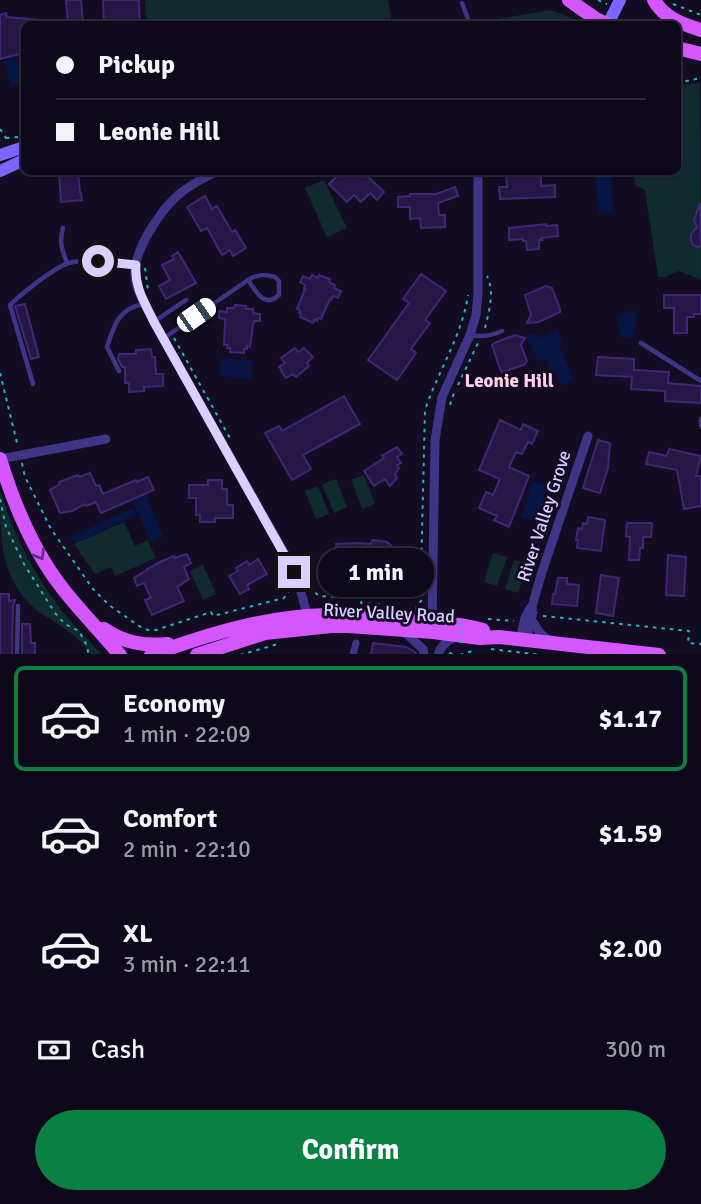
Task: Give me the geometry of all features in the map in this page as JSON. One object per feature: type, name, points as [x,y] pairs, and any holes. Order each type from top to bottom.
[{"type":"main road","points":[[569,0],[600,21]]},
{"type":"main road","points":[[609,21],[620,0]]},
{"type":"main road","points":[[654,0],[660,11],[678,21]]},
{"type":"main road","points":[[681,22],[701,30]]},
{"type":"main road","points":[[681,48],[701,54]]},
{"type":"main road","points":[[2,146],[21,147]]},
{"type":"main road","points":[[0,171],[21,161]]},
{"type":"main road","points":[[0,459],[21,519],[37,552],[62,589],[120,654]]},
{"type":"main road","name":"River Valley Road","points":[[197,654],[308,621],[342,615],[432,628],[480,629],[495,643]]},
{"type":"main road","name":"River Valley Road","points":[[151,654],[220,632],[277,619],[404,631],[432,628],[459,639],[480,638],[495,643],[523,640],[552,642],[659,654]]},
{"type":"main road","points":[[90,621],[125,641],[154,645],[183,643]]},
{"type":"street","points":[[210,175],[177,195],[165,209],[140,250],[140,265],[135,275],[137,288],[147,300],[154,322],[167,335],[286,556],[298,581],[308,621]]},
{"type":"street","points":[[432,628],[434,462],[438,415],[442,397],[470,335],[476,315],[478,175]]},
{"type":"street","name":"River Valley Grove","points":[[523,640],[541,575],[587,436]]},
{"type":"street","points":[[0,459],[106,439]]},
{"type":"street","points":[[528,619],[552,642]]},
{"type":"street","points":[[404,631],[424,654]]},
{"type":"street","points":[[438,654],[447,641],[459,639]]},
{"type":"street","points":[[353,654],[356,643]]},
{"type":"lane","points":[[462,3],[469,21]]},
{"type":"lane","points":[[63,228],[61,248],[67,263]]},
{"type":"lane","points":[[33,384],[10,305],[22,293],[67,263],[98,261],[140,265]]},
{"type":"lane","points":[[167,335],[248,280],[261,275],[275,277],[279,295],[271,300],[262,299],[248,280]]},
{"type":"lane","points":[[119,371],[107,347],[114,326],[121,315],[132,306],[147,300]]},
{"type":"lane","points":[[154,322],[186,300]]},
{"type":"lane","points":[[470,335],[492,336],[502,331]]},
{"type":"lane","points":[[641,343],[701,381]]},
{"type":"lane","points":[[701,419],[701,426]]},
{"type":"lane","points":[[17,654],[18,606]]},
{"type":"path","points":[[598,0],[607,4]]},
{"type":"path","points":[[668,0],[701,15]]},
{"type":"path","points":[[681,82],[701,78]]},
{"type":"path","points":[[0,129],[2,146],[21,137]]},
{"type":"path","points":[[140,265],[147,300]]},
{"type":"path","points":[[448,410],[484,331],[491,285],[486,275]]},
{"type":"path","points":[[167,335],[232,442]]},
{"type":"path","points":[[0,373],[25,477],[51,529],[93,589],[109,605],[139,626],[156,630],[211,612],[213,616],[284,598]]},
{"type":"path","points":[[0,499],[6,527],[24,564],[55,613],[65,624],[79,631],[89,654]]},
{"type":"path","points":[[416,612],[417,605],[422,600],[421,574]]},
{"type":"path","points":[[309,588],[319,596],[362,598],[361,603],[394,610]]},
{"type":"path","points":[[481,618],[513,621],[544,615],[689,631],[688,643],[701,644]]},
{"type":"path","points":[[459,639],[462,621]]},
{"type":"path","points":[[240,654],[286,641]]},
{"type":"path","points":[[495,643],[542,654]]},
{"type":"path","points":[[460,654],[480,648]]},
{"type":"green space","points":[[145,0],[388,0],[392,21],[146,21]]},
{"type":"green space","points":[[550,10],[580,21],[486,21]]},
{"type":"green space","points":[[700,83],[701,280],[679,271],[658,277],[645,190],[636,186],[634,175],[681,175],[681,85]]},
{"type":"green space","points":[[324,180],[347,228],[327,237],[305,188]]},
{"type":"green space","points":[[364,475],[375,504],[362,509],[351,480]]},
{"type":"green space","points":[[336,479],[347,507],[334,513],[322,484]]},
{"type":"green space","points":[[318,486],[329,514],[316,519],[305,491]]},
{"type":"green space","points":[[0,490],[16,532],[36,572],[63,612],[101,654],[90,654],[73,635],[40,613],[17,587],[5,559],[2,543]]},
{"type":"green space","points":[[124,522],[135,546],[148,540],[156,558],[115,576],[111,567],[95,574],[74,544]]},
{"type":"green space","points":[[493,553],[507,557],[497,586],[484,582]]},
{"type":"green space","points":[[514,560],[528,564],[518,593],[505,589]]},
{"type":"green space","points":[[203,565],[216,594],[203,600],[190,571]]},
{"type":"water","points":[[16,56],[21,83],[11,85],[3,60]]},
{"type":"water","points":[[595,175],[611,175],[614,212],[599,214]]},
{"type":"water","points":[[636,310],[633,338],[621,338],[617,317],[622,312]]},
{"type":"water","points":[[558,329],[563,341],[558,343],[574,380],[561,386],[546,359],[538,362],[526,336],[534,333],[537,338]]},
{"type":"water","points":[[221,358],[253,361],[251,379],[219,376]]},
{"type":"water","points":[[533,481],[550,486],[538,523],[521,517]]},
{"type":"water","points":[[145,494],[163,536],[151,542],[132,500]]},
{"type":"water","points":[[133,508],[137,515],[75,543],[71,536]]},
{"type":"building","points":[[66,0],[81,0],[83,21],[68,21]]},
{"type":"building","points":[[103,0],[139,0],[140,21],[104,21]]},
{"type":"building","points":[[6,13],[7,17],[39,20],[21,21],[21,54],[0,59],[0,15]]},
{"type":"building","points":[[59,175],[78,175],[82,200],[61,202]]},
{"type":"building","points":[[338,175],[366,175],[384,192],[377,200],[370,193],[361,202],[354,195],[347,202],[329,184]]},
{"type":"building","points":[[506,175],[541,175],[541,186],[555,185],[555,197],[500,199],[499,187],[507,187]]},
{"type":"building","points":[[455,187],[458,196],[438,203],[439,215],[445,215],[445,227],[421,228],[420,218],[410,219],[410,207],[398,207],[398,197],[436,194]]},
{"type":"building","points":[[205,196],[212,209],[217,206],[232,232],[235,230],[246,248],[233,256],[230,250],[222,255],[207,228],[201,231],[187,207]]},
{"type":"building","points":[[700,203],[701,246],[697,247],[693,245],[691,234],[697,227],[694,220]]},
{"type":"building","points":[[557,225],[558,236],[541,238],[539,249],[527,250],[526,241],[523,239],[509,240],[509,228]]},
{"type":"building","points":[[178,252],[196,283],[166,299],[159,286],[170,280],[162,265],[174,259],[172,256]]},
{"type":"building","points":[[421,274],[446,291],[425,320],[430,323],[411,349],[416,353],[397,380],[368,360],[409,303],[403,299]]},
{"type":"building","points":[[312,275],[330,279],[329,282],[335,285],[334,288],[341,291],[338,298],[333,296],[330,299],[321,319],[315,319],[313,323],[300,317],[300,310],[297,309],[305,289],[305,285],[300,282],[303,276],[310,279]]},
{"type":"building","points":[[546,286],[552,288],[560,312],[539,322],[527,323],[531,315],[525,295]]},
{"type":"building","points":[[664,295],[701,295],[701,314],[687,317],[687,333],[674,333],[674,308],[664,308]]},
{"type":"building","points":[[25,304],[39,357],[31,359],[15,306]]},
{"type":"building","points":[[235,305],[246,306],[246,309],[253,309],[253,313],[260,314],[260,321],[254,321],[250,347],[244,349],[244,353],[230,352],[228,345],[224,345],[225,319],[219,318],[219,311],[227,312],[227,308],[234,308]]},
{"type":"building","points":[[515,335],[525,338],[521,345],[527,361],[524,365],[502,372],[492,345]]},
{"type":"building","points":[[295,348],[298,352],[304,348],[313,357],[307,363],[309,366],[296,377],[293,374],[286,378],[279,367],[285,363],[281,358]]},
{"type":"building","points":[[151,349],[152,357],[155,357],[156,374],[163,374],[163,386],[144,387],[144,391],[129,392],[129,383],[125,383],[125,367],[122,367],[118,359],[119,354],[136,354],[136,350]]},
{"type":"building","points":[[598,357],[634,359],[634,370],[669,372],[668,383],[701,386],[701,403],[665,401],[665,391],[631,389],[632,377],[596,375]]},
{"type":"building","points":[[344,396],[360,424],[303,455],[311,469],[292,480],[265,433],[279,426],[282,431]]},
{"type":"building","points":[[500,420],[521,430],[523,424],[538,431],[532,444],[528,442],[522,454],[516,452],[509,467],[529,476],[509,527],[494,520],[497,516],[479,508],[486,492],[493,495],[500,479],[479,470]]},
{"type":"building","points":[[598,440],[610,443],[608,468],[600,493],[583,488]]},
{"type":"building","points":[[397,447],[402,454],[397,457],[401,463],[397,465],[397,478],[390,486],[385,479],[374,486],[364,471]]},
{"type":"building","points":[[669,449],[701,456],[696,476],[701,476],[701,506],[684,509],[677,470],[646,464],[649,452],[667,456]]},
{"type":"building","points":[[90,473],[103,494],[148,477],[154,490],[101,513],[96,502],[60,513],[50,490],[60,484],[59,482]]},
{"type":"building","points":[[208,480],[222,480],[222,489],[227,489],[227,505],[233,505],[233,518],[215,518],[215,522],[200,522],[200,515],[196,515],[196,498],[189,498],[189,485],[208,485]]},
{"type":"building","points":[[588,517],[605,520],[601,551],[577,548],[578,528],[582,529],[583,523],[587,524]]},
{"type":"building","points":[[627,523],[652,523],[651,537],[643,537],[639,560],[629,560],[630,537],[626,536]]},
{"type":"building","points":[[373,540],[387,542],[393,547],[390,559],[392,566],[389,571],[371,570],[365,574],[365,580],[356,569],[334,566],[333,553],[337,553],[336,544],[370,544]]},
{"type":"building","points":[[187,554],[191,563],[184,567],[189,579],[177,587],[184,601],[152,615],[145,600],[151,598],[144,583],[137,586],[134,578],[160,562]]},
{"type":"building","points":[[668,555],[686,557],[684,596],[666,595]]},
{"type":"building","points":[[258,559],[267,574],[247,585],[249,589],[240,594],[229,576],[247,561],[249,565]]},
{"type":"building","points":[[601,575],[619,578],[613,616],[596,613]]},
{"type":"building","points":[[558,578],[567,578],[567,584],[579,585],[577,606],[552,604]]},
{"type":"building","points":[[0,594],[9,594],[9,601],[15,600],[12,654],[0,654]]},
{"type":"building","points":[[22,624],[30,624],[31,643],[35,643],[35,654],[22,654]]},
{"type":"building","points":[[373,643],[406,647],[416,654],[371,654]]},
{"type":"district","name":"Leonie Hill","points":[[509,380]]},
{"type":"route","points":[[98,261],[136,265],[137,288],[144,304],[294,572]]}]
